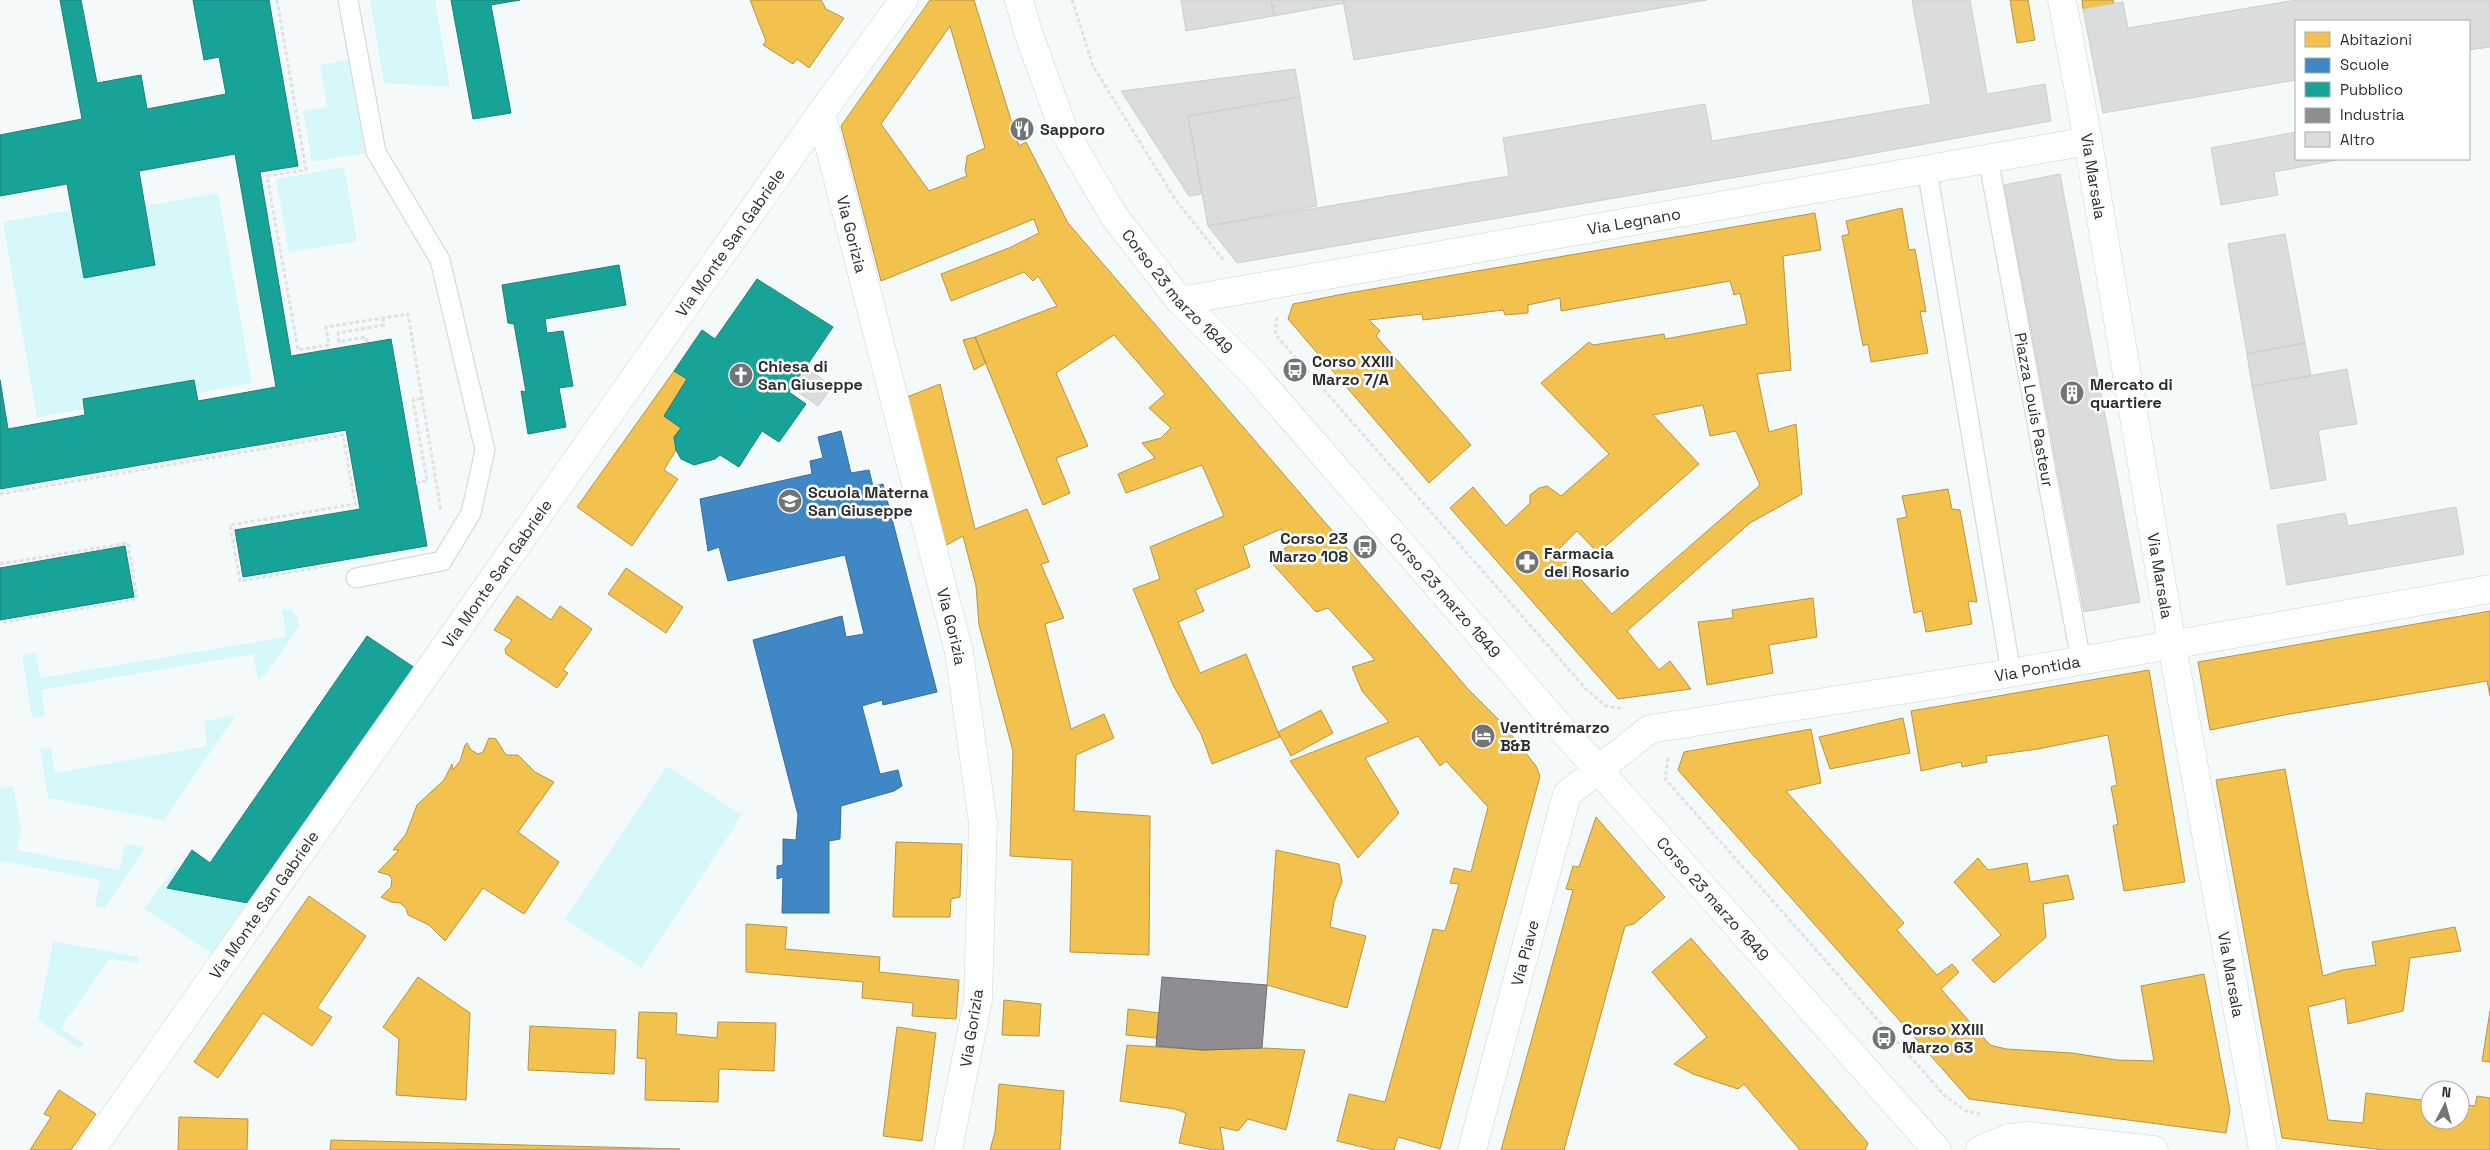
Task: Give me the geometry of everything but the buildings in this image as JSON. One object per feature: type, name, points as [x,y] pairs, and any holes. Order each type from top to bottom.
[{"type":"street","name":"Via Monte San Gabriele","points":[[91,1150],[821,113],[904,0]]},
{"type":"street","name":"Corso 23 marzo 1849","points":[[1019,0],[1028,32],[1064,131],[1114,216],[1180,301],[1252,372],[1597,768],[1937,1150]]},
{"type":"street","name":"Via Marsala","points":[[2062,0],[2088,141],[2172,645],[2263,1150]]},
{"type":"street","name":"Via Gorizia","points":[[821,113],[958,652],[983,823],[978,1000],[948,1150]]},
{"type":"street","name":"Via Legnano","points":[[1180,301],[2088,141]]},
{"type":"street","name":"Via Pontida","points":[[1597,768],[1650,729],[2012,673],[2490,589]]},
{"type":"street","name":"Via Piave","points":[[1472,1150],[1567,794],[1597,768]]},
{"type":"street","points":[[1980,1150],[2008,1138],[2030,1136],[2154,1150]]},
{"type":"lane","points":[[348,0],[376,152],[440,260],[485,450],[472,513],[442,562],[356,578]]},
{"type":"lane","name":"Piazza Louis Pasteur","points":[[1988,158],[2081,661]]},
{"type":"lane","points":[[1927,170],[2012,673]]},
{"type":"path","points":[[277,0],[306,170],[267,176],[298,350],[329,345],[326,327],[408,314],[442,515]]},
{"type":"path","points":[[1072,0],[1093,66],[1137,140],[1175,200],[1224,261],[1233,264]]},
{"type":"path","points":[[275,260],[282,259]]},
{"type":"path","points":[[1278,308],[1275,334],[1280,340],[1586,689],[1606,706],[1628,710]]},
{"type":"path","points":[[367,342],[366,337],[340,342],[338,333],[384,325],[383,318]]},
{"type":"path","points":[[416,483],[427,481],[413,400],[422,398]]},
{"type":"path","points":[[0,494],[343,435],[355,504],[230,525],[240,581],[303,570]]},
{"type":"path","points":[[0,564],[128,543],[137,599],[0,622]]},
{"type":"path","points":[[1670,752],[1665,778],[1670,784],[1944,1096],[1966,1111],[1984,1115]]},
{"type":"shaded area","points":[[370,0],[435,0],[450,87],[384,83]]},
{"type":"shaded area","points":[[348,60],[365,153],[312,162],[303,111],[327,107],[320,65]]},
{"type":"shaded area","points":[[344,167],[357,241],[289,252],[276,179]]},
{"type":"shaded area","points":[[218,193],[252,383],[197,393],[194,380],[85,409],[37,417],[3,222],[72,210],[84,278],[155,265],[145,206]]},
{"type":"shaded area","points":[[282,609],[292,610],[298,619],[299,627],[264,676],[258,681],[253,654],[41,690],[45,716],[32,718],[22,655],[36,652],[40,678],[286,637]]},
{"type":"shaded area","points":[[236,715],[164,820],[48,798],[40,749],[51,748],[55,773],[207,746],[204,721]]},
{"type":"shaded area","points":[[667,766],[742,815],[641,968],[565,919]]},
{"type":"shaded area","points":[[13,786],[21,828],[17,850],[120,870],[125,844],[145,848],[105,908],[95,906],[100,880],[1,861],[0,865],[0,788]]},
{"type":"shaded area","points":[[176,866],[180,869],[167,888],[248,903],[213,954],[144,909]]},
{"type":"shaded area","points":[[53,941],[139,957],[138,963],[109,959],[61,1028],[84,1044],[80,1049],[38,1020]]},
{"type":"place","name":"Sapporo","points":[[1022,129]]},
{"type":"place","name":"Corso XXIII Marzo 7/A","points":[[1295,370]]},
{"type":"place","name":"Chiesa di San Giuseppe","points":[[741,375]]},
{"type":"place","name":"Mercato di quartiere","points":[[2072,393]]},
{"type":"place","name":"Scuola Materna San Giuseppe","points":[[790,501]]},
{"type":"place","name":"Corso 23 Marzo 108","points":[[1365,547]]},
{"type":"place","name":"Farmacia del Rosario","points":[[1527,562]]},
{"type":"place","name":"Ventitrémarzo B&B","points":[[1483,736]]},
{"type":"place","name":"Corso XXIII Marzo 63","points":[[1884,1038]]}]
